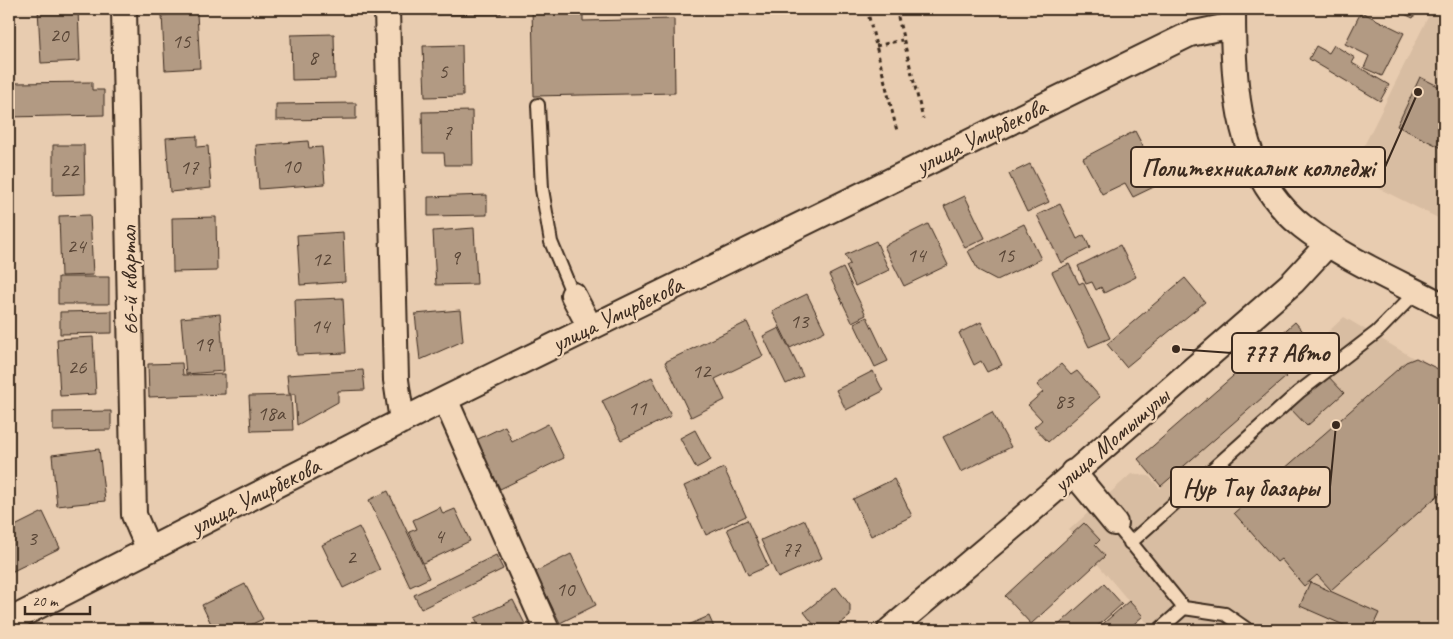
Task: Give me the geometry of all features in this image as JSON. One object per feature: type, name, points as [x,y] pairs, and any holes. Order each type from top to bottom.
[{"type":"street","name":"66-й квартал","points":[[124,9],[134,515],[149,550]]},
{"type":"street","points":[[387,9],[396,380],[402,421]]},
{"type":"street","name":"улица Умирбекова","points":[[9,621],[590,327],[1190,34],[1233,17]]},
{"type":"street","points":[[1233,17],[1240,118],[1250,153],[1262,178],[1278,203],[1302,226],[1328,244],[1444,306]]},
{"type":"street","name":"улица Момышулы","points":[[890,630],[1018,522],[1073,472],[1293,282],[1328,244]]},
{"type":"street","points":[[574,295],[590,327]]},
{"type":"street","points":[[445,399],[547,630]]},
{"type":"street","points":[[1073,472],[1114,524]]},
{"type":"lane","points":[[538,105],[542,190],[551,242],[574,295]]},
{"type":"lane","points":[[1130,543],[1299,392],[1377,332],[1417,292]]},
{"type":"lane","points":[[1114,524],[1184,608],[1225,614],[1248,630]]},
{"type":"lane","points":[[1159,630],[1184,608]]},
{"type":"path","points":[[867,9],[897,131]]},
{"type":"path","points":[[896,9],[902,40],[923,119]]},
{"type":"path","points":[[876,46],[902,40]]},
{"type":"shaded area","points":[[1432,9],[1444,9],[1444,221],[1350,174]]},
{"type":"shaded area","points":[[1344,317],[1444,376],[1444,630],[1153,630],[1069,530],[1131,474],[1149,476],[1160,488]]},
{"type":"building","points":[[38,9],[78,9],[80,61],[41,63]]},
{"type":"building","points":[[431,9],[501,9],[501,14],[431,15]]},
{"type":"building","points":[[532,9],[583,9],[583,21],[674,19],[675,93],[534,96]]},
{"type":"building","points":[[1399,9],[1418,9],[1413,18],[1398,11]]},
{"type":"building","points":[[1361,12],[1404,33],[1382,76],[1364,68],[1369,56],[1345,44]]},
{"type":"building","points":[[197,13],[200,68],[165,70],[162,15]]},
{"type":"building","points":[[334,34],[335,79],[292,80],[291,35]]},
{"type":"building","points":[[462,45],[463,96],[425,97],[423,46]]},
{"type":"building","points":[[1334,45],[1355,58],[1352,63],[1389,85],[1380,101],[1309,59],[1316,46],[1329,53]]},
{"type":"building","points":[[1420,77],[1444,89],[1444,149],[1397,126]]},
{"type":"building","points":[[92,82],[92,90],[104,90],[104,115],[9,117],[9,106],[15,106],[15,83]]},
{"type":"building","points":[[356,103],[356,119],[276,120],[276,104]]},
{"type":"building","points":[[472,111],[473,165],[445,165],[444,153],[423,153],[422,112]]},
{"type":"building","points":[[1135,131],[1162,183],[1133,197],[1125,183],[1102,194],[1083,158]]},
{"type":"building","points":[[197,136],[197,147],[208,146],[211,188],[170,192],[166,138]]},
{"type":"building","points":[[308,141],[309,148],[322,147],[325,184],[259,189],[256,145]]},
{"type":"building","points":[[53,145],[84,145],[85,194],[53,195]]},
{"type":"building","points":[[1030,164],[1049,202],[1027,212],[1009,174]]},
{"type":"building","points":[[487,195],[487,215],[428,216],[428,197]]},
{"type":"building","points":[[965,196],[985,238],[965,248],[944,206]]},
{"type":"building","points":[[1060,204],[1077,239],[1084,235],[1090,248],[1061,263],[1037,215]]},
{"type":"building","points":[[90,215],[93,275],[61,276],[59,216]]},
{"type":"building","points":[[216,217],[217,271],[173,272],[172,218]]},
{"type":"building","points":[[928,224],[948,265],[904,286],[884,246]]},
{"type":"building","points":[[1024,224],[1041,259],[997,280],[978,270],[968,251]]},
{"type":"building","points":[[474,228],[477,284],[436,285],[433,231]]},
{"type":"building","points":[[343,232],[345,282],[300,285],[297,235]]},
{"type":"building","points":[[876,241],[889,270],[855,286],[846,266],[850,264],[845,255]]},
{"type":"building","points":[[1120,245],[1136,277],[1104,293],[1101,287],[1096,290],[1092,282],[1086,284],[1078,266]]},
{"type":"building","points":[[1069,264],[1079,284],[1083,282],[1110,338],[1089,347],[1052,272]]},
{"type":"building","points":[[843,268],[866,315],[852,322],[829,275]]},
{"type":"building","points":[[58,277],[109,277],[109,304],[58,304]]},
{"type":"building","points":[[1185,278],[1205,302],[1126,367],[1107,344]]},
{"type":"building","points":[[807,294],[825,331],[790,348],[772,311]]},
{"type":"building","points":[[343,298],[346,353],[297,355],[295,300]]},
{"type":"building","points":[[460,310],[463,341],[420,360],[415,314]]},
{"type":"building","points":[[112,311],[112,333],[60,334],[60,312]]},
{"type":"building","points":[[220,314],[224,371],[186,374],[181,318]]},
{"type":"building","points":[[867,317],[888,361],[875,367],[854,323]]},
{"type":"building","points":[[747,322],[763,356],[715,379],[725,400],[691,417],[665,362]]},
{"type":"building","points":[[981,322],[1002,365],[987,372],[981,361],[974,365],[959,333]]},
{"type":"building","points":[[1295,322],[1308,337],[1275,365],[1286,377],[1161,486],[1138,459]]},
{"type":"building","points":[[779,328],[803,376],[786,384],[763,336]]},
{"type":"building","points":[[93,337],[96,394],[60,396],[57,339]]},
{"type":"building","points":[[1416,358],[1444,372],[1444,490],[1331,590],[1317,575],[1304,586],[1281,559],[1277,562],[1234,513],[1406,362]]},
{"type":"building","points":[[182,363],[183,375],[225,374],[225,394],[149,397],[148,364]]},
{"type":"building","points":[[1061,364],[1071,375],[1077,371],[1100,397],[1048,442],[1034,427],[1042,420],[1028,405],[1043,392],[1037,385]]},
{"type":"building","points":[[363,370],[365,390],[338,391],[338,402],[297,425],[295,394],[289,394],[287,375]]},
{"type":"building","points":[[873,371],[883,391],[846,410],[836,390]]},
{"type":"building","points":[[1326,374],[1344,393],[1307,426],[1289,407]]},
{"type":"building","points":[[652,377],[671,416],[621,440],[602,401]]},
{"type":"building","points":[[291,395],[293,430],[251,431],[249,396]]},
{"type":"building","points":[[111,411],[111,430],[53,431],[53,412]]},
{"type":"building","points":[[992,412],[1011,447],[961,472],[943,437]]},
{"type":"building","points":[[548,424],[564,458],[500,489],[476,440],[505,426],[512,442]]},
{"type":"building","points":[[695,430],[711,460],[696,468],[680,438]]},
{"type":"building","points":[[99,449],[105,501],[57,506],[52,455]]},
{"type":"building","points":[[724,468],[746,516],[706,535],[684,486]]},
{"type":"building","points":[[894,479],[912,516],[871,536],[853,499]]},
{"type":"building","points":[[388,491],[429,578],[410,587],[369,500]]},
{"type":"building","points":[[440,507],[443,514],[455,509],[470,541],[423,563],[409,532],[417,529],[413,520]]},
{"type":"building","points":[[43,512],[60,548],[9,573],[9,529]]},
{"type":"building","points":[[747,520],[768,566],[748,575],[727,529]]},
{"type":"building","points":[[805,520],[822,558],[778,578],[761,540]]},
{"type":"building","points":[[1084,523],[1100,540],[1095,545],[1105,556],[1031,624],[1005,596]]},
{"type":"building","points":[[359,527],[380,570],[343,588],[322,545]]},
{"type":"building","points":[[571,554],[596,605],[560,623],[535,572]]},
{"type":"building","points":[[496,555],[503,569],[421,609],[414,595]]},
{"type":"building","points":[[1310,582],[1379,613],[1371,630],[1355,630],[1300,606]]},
{"type":"building","points":[[245,584],[263,619],[240,630],[214,630],[202,605]]},
{"type":"building","points":[[1104,584],[1122,604],[1093,630],[1053,630]]},
{"type":"building","points":[[836,587],[850,605],[850,616],[832,630],[818,630],[804,612]]},
{"type":"building","points":[[513,600],[528,630],[481,630],[475,618]]},
{"type":"building","points":[[1129,601],[1143,616],[1127,630],[1096,630]]},
{"type":"building","points":[[709,616],[715,630],[677,630]]},
{"type":"building","points":[[175,623],[179,630],[160,630]]},
{"type":"place","name":"Политехникалык колледжі","points":[[1418,92]]},
{"type":"place","name":"777 Авто","points":[[1176,349]]},
{"type":"place","name":"Нур Тау базары","points":[[1336,425]]}]
